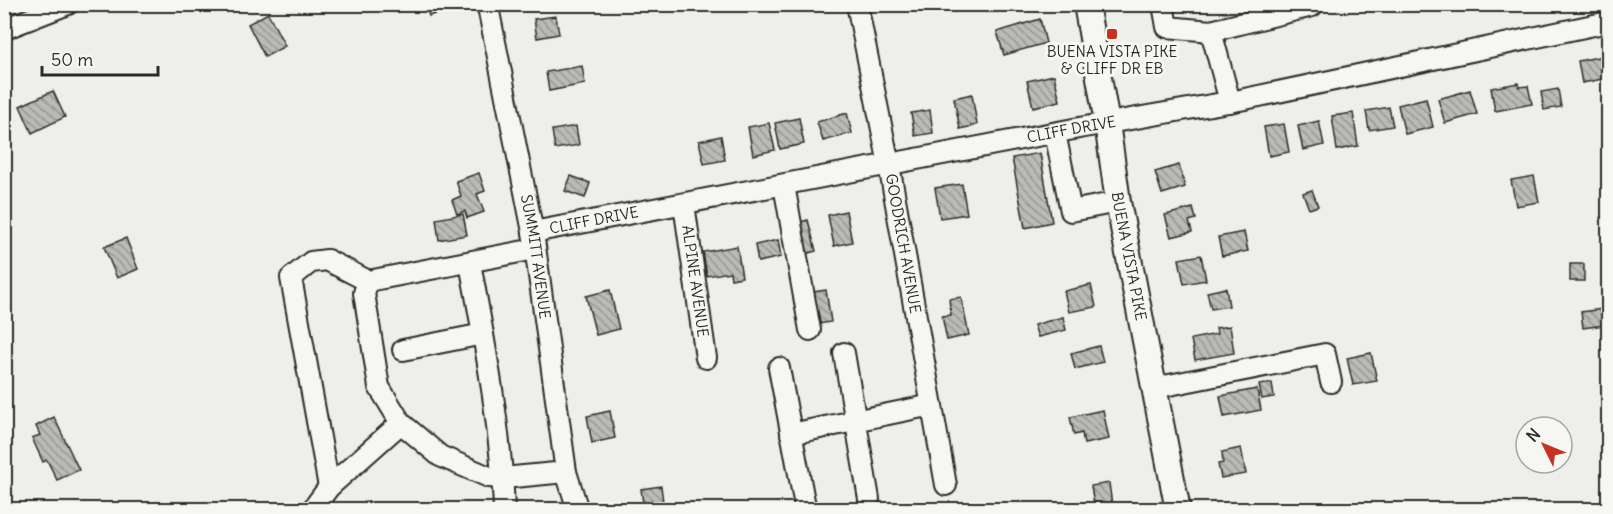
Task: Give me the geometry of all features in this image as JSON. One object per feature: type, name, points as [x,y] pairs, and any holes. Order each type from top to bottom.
[{"type":"main road","name":"BUENA VISTA PIKE","points":[[1086,4],[1118,202],[1178,510]]},
{"type":"street","points":[[4,29],[68,4]]},
{"type":"street","name":"SUMMITT AVENUE","points":[[490,4],[488,7],[534,241],[566,472],[578,510]]},
{"type":"street","name":"GOODRICH AVENUE","points":[[857,4],[889,165],[946,485]]},
{"type":"street","points":[[1163,4],[1167,27],[1211,31],[1312,6],[1311,4]]},
{"type":"street","name":"CLIFF DRIVE","points":[[368,281],[470,263],[534,241],[684,204],[1107,123],[1230,102],[1608,22]]},
{"type":"street","points":[[1211,31],[1230,102]]},
{"type":"street","points":[[1055,133],[1071,211],[1118,202]]},
{"type":"street","points":[[784,185],[810,330]]},
{"type":"street","name":"ALPINE AVENUE","points":[[684,204],[706,358]]},
{"type":"street","points":[[329,487],[291,278],[312,261],[327,260],[368,281],[364,293],[379,387],[401,423],[440,456],[489,477],[503,478],[566,472]]},
{"type":"street","points":[[470,263],[483,334],[503,478],[504,510]]},
{"type":"street","points":[[404,350],[483,334]]},
{"type":"street","points":[[844,353],[869,499]]},
{"type":"street","points":[[1154,388],[1325,354],[1331,382]]},
{"type":"street","points":[[779,368],[805,506]]},
{"type":"street","points":[[791,434],[932,405]]},
{"type":"street","points":[[312,510],[329,487],[401,423]]},
{"type":"building","points":[[425,4],[441,4],[443,11],[429,16]]},
{"type":"building","points":[[1382,4],[1400,4],[1401,8],[1383,11]]},
{"type":"building","points":[[268,13],[285,46],[265,57],[248,24]]},
{"type":"building","points":[[556,16],[559,34],[537,38],[534,19]]},
{"type":"building","points":[[1040,19],[1046,43],[1004,55],[997,32]]},
{"type":"building","points":[[1608,55],[1608,78],[1582,83],[1578,61]]},
{"type":"building","points":[[582,66],[585,84],[549,91],[546,72]]},
{"type":"building","points":[[1054,75],[1060,101],[1033,107],[1027,81]]},
{"type":"building","points":[[1518,83],[1519,87],[1528,86],[1532,104],[1495,111],[1491,88]]},
{"type":"building","points":[[1558,89],[1561,107],[1544,110],[1541,92]]},
{"type":"building","points":[[1470,90],[1477,114],[1445,123],[1438,99]]},
{"type":"building","points":[[53,91],[65,117],[32,133],[20,106]]},
{"type":"building","points":[[972,94],[977,125],[960,129],[954,98]]},
{"type":"building","points":[[1426,98],[1433,127],[1405,134],[1398,105]]},
{"type":"building","points":[[1389,107],[1393,126],[1369,130],[1366,111]]},
{"type":"building","points":[[930,110],[933,133],[915,136],[911,113]]},
{"type":"building","points":[[847,113],[852,133],[823,141],[817,122]]},
{"type":"building","points":[[1353,113],[1358,146],[1337,150],[1332,116]]},
{"type":"building","points":[[799,118],[804,144],[780,149],[775,123]]},
{"type":"building","points":[[1319,121],[1324,145],[1303,150],[1298,126]]},
{"type":"building","points":[[769,123],[775,150],[753,155],[748,127]]},
{"type":"building","points":[[1284,124],[1289,152],[1269,156],[1264,127]]},
{"type":"building","points":[[576,126],[579,145],[555,149],[552,130]]},
{"type":"building","points":[[721,136],[725,160],[704,164],[699,141]]},
{"type":"building","points":[[1040,153],[1052,222],[1025,228],[1012,158]]},
{"type":"building","points":[[1179,165],[1185,187],[1162,194],[1155,172]]},
{"type":"building","points":[[479,173],[485,191],[477,194],[484,212],[467,218],[465,211],[457,214],[452,200],[461,196],[456,181]]},
{"type":"building","points":[[571,176],[590,183],[585,198],[565,191]]},
{"type":"building","points":[[1534,176],[1539,202],[1516,206],[1511,180]]},
{"type":"building","points":[[962,184],[967,214],[940,218],[935,188]]},
{"type":"building","points":[[1312,190],[1318,206],[1309,209],[1303,193]]},
{"type":"building","points":[[1193,208],[1196,219],[1189,221],[1192,232],[1171,237],[1165,215]]},
{"type":"building","points":[[846,211],[852,242],[834,246],[828,215]]},
{"type":"building","points":[[463,214],[467,235],[439,240],[436,219]]},
{"type":"building","points":[[808,220],[816,251],[801,255],[793,224]]},
{"type":"building","points":[[1244,232],[1248,251],[1222,256],[1218,237]]},
{"type":"building","points":[[126,238],[138,269],[117,278],[104,247]]},
{"type":"building","points":[[778,240],[781,257],[758,262],[755,245]]},
{"type":"building","points":[[737,246],[742,277],[731,279],[730,272],[707,276],[703,252]]},
{"type":"building","points":[[1201,255],[1206,280],[1184,284],[1179,259]]},
{"type":"building","points":[[1570,264],[1584,264],[1584,281],[1570,281]]},
{"type":"building","points":[[1091,285],[1096,307],[1069,312],[1064,291]]},
{"type":"building","points":[[1226,288],[1229,306],[1211,309],[1207,292]]},
{"type":"building","points":[[610,290],[619,329],[596,335],[586,296]]},
{"type":"building","points":[[826,290],[831,322],[812,325],[806,293]]},
{"type":"building","points":[[961,297],[969,335],[947,340],[942,316],[951,315],[949,299]]},
{"type":"building","points":[[1602,309],[1604,325],[1583,328],[1581,312]]},
{"type":"building","points":[[1063,317],[1066,330],[1038,337],[1034,325]]},
{"type":"building","points":[[1230,326],[1234,353],[1195,360],[1191,339],[1217,334],[1216,328]]},
{"type":"building","points":[[1099,346],[1103,362],[1075,369],[1071,353]]},
{"type":"building","points":[[1371,353],[1377,381],[1353,385],[1347,358]]},
{"type":"building","points":[[1272,383],[1274,397],[1262,399],[1259,385]]},
{"type":"building","points":[[1257,389],[1261,410],[1224,417],[1220,396]]},
{"type":"building","points":[[1103,410],[1109,439],[1084,444],[1082,433],[1074,435],[1070,417]]},
{"type":"building","points":[[610,411],[615,438],[592,443],[587,416]]},
{"type":"building","points":[[54,417],[79,470],[57,480],[47,460],[43,462],[32,438],[40,435],[36,426]]},
{"type":"building","points":[[1241,448],[1246,474],[1221,478],[1218,464],[1223,463],[1222,452]]},
{"type":"building","points":[[1109,483],[1112,505],[1117,504],[1118,510],[1095,510],[1091,486]]},
{"type":"building","points":[[661,486],[664,510],[644,510],[641,489]]},
{"type":"place","name":"BUENA VISTA PIKE & CLIFF DR EB","points":[[1112,34]]}]
